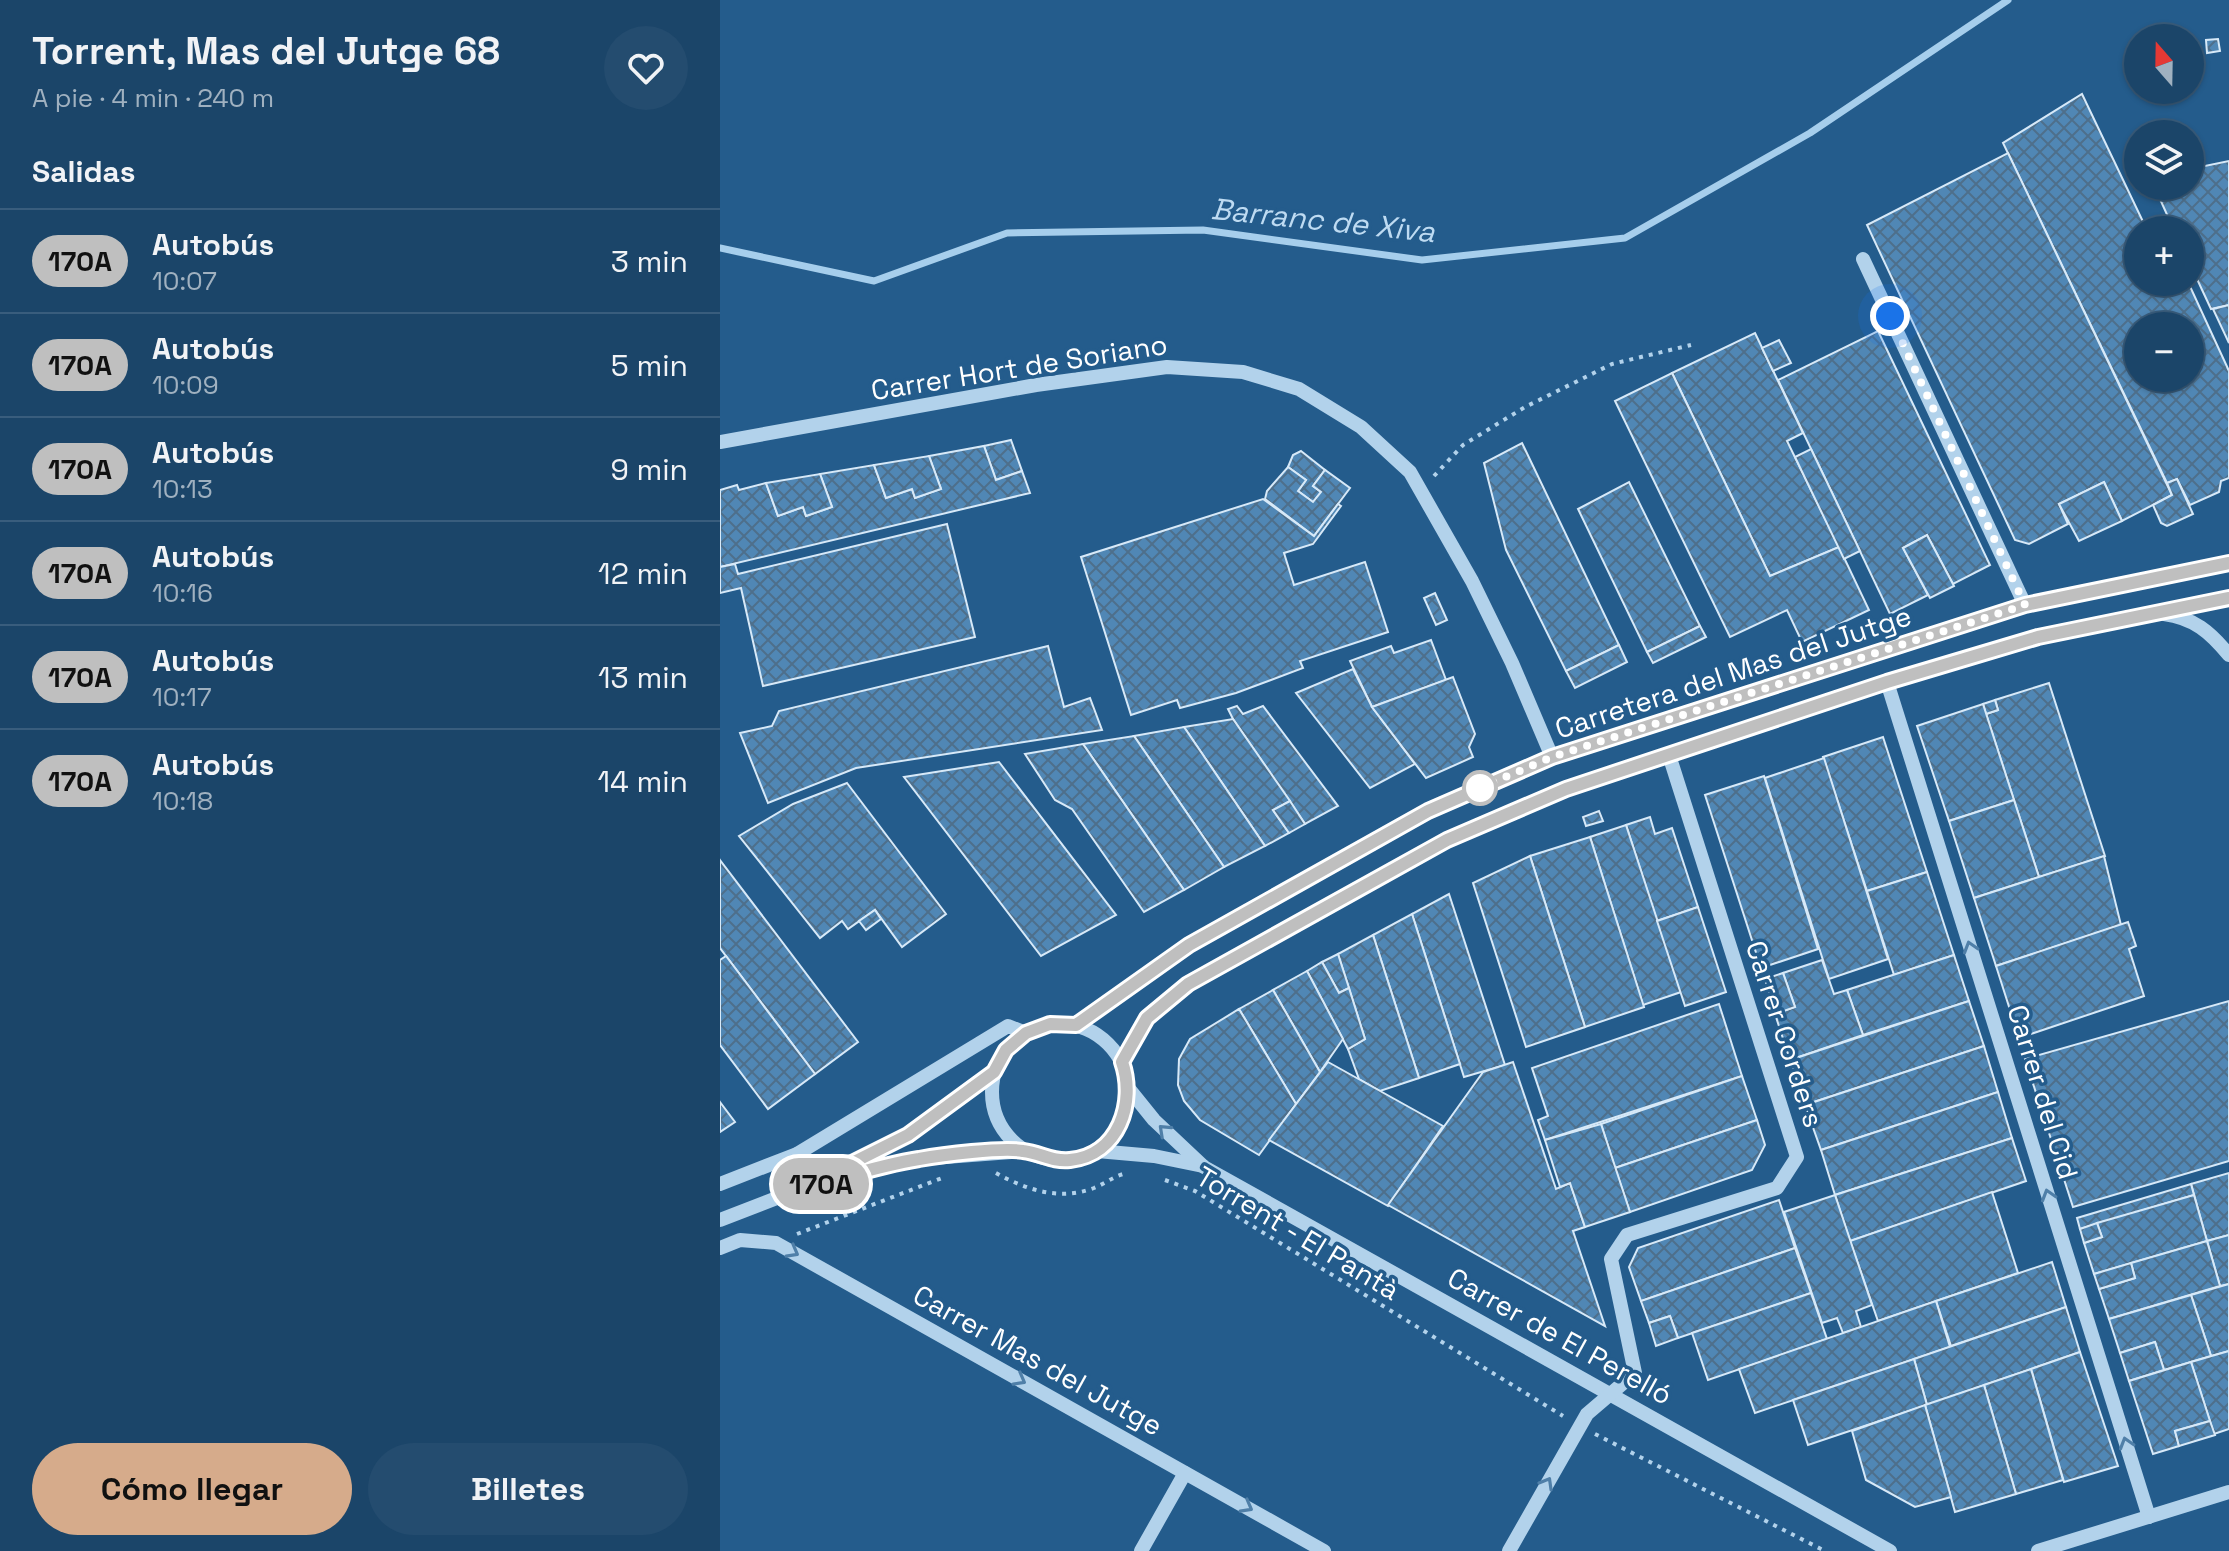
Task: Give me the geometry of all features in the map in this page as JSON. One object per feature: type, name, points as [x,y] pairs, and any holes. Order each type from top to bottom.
[{"type":"street","points":[[1863,259],[2025,605]]},
{"type":"street","name":"Carrer Hort de Soriano","points":[[720,442],[1036,385],[1167,367],[1243,372],[1299,389],[1361,427],[1410,472],[1506,649],[1552,757]]},
{"type":"street","name":"Carretera del Mas del Jutge","points":[[1076,1025],[1189,945],[1428,811],[1552,757],[2025,605],[2229,563]]},
{"type":"street","name":"Carretera del Mas del Jutge","points":[[1122,1062],[1147,1018],[1188,984],[1447,840],[1566,789],[1887,682],[2038,637],[2229,598]]},
{"type":"street","points":[[2156,612],[2187,617],[2216,639],[2229,655]]},
{"type":"street","name":"Carrer del Cid","points":[[1887,682],[2149,1517]]},
{"type":"street","name":"Carrer Corders","points":[[1612,1395],[1635,1373],[1611,1259],[1627,1235],[1777,1188],[1797,1157],[1669,755]]},
{"type":"street","points":[[1050,1024],[1076,1025],[1095,1033],[1111,1045],[1122,1062],[1129,1089],[1126,1113],[1115,1134],[1097,1151],[1073,1160],[1047,1160],[1023,1151],[1006,1136],[995,1116],[991,1095],[994,1072],[1006,1050],[1026,1033],[1050,1024]]},
{"type":"street","points":[[720,1184],[797,1154],[1008,1026],[1026,1033]]},
{"type":"street","points":[[720,1220],[800,1189],[908,1135],[994,1072]]},
{"type":"street","points":[[1129,1089],[1154,1120],[1204,1167]]},
{"type":"street","points":[[800,1189],[919,1159],[1023,1151]]},
{"type":"street","points":[[1097,1151],[1154,1156],[1204,1167]]},
{"type":"street","points":[[797,1154],[800,1189]]},
{"type":"street","name":"Carrer de El Perelló","points":[[1204,1167],[1890,1551]]},
{"type":"street","name":"Carrer Mas del Jutge","points":[[720,1248],[740,1240],[776,1243],[1324,1551]]},
{"type":"street","points":[[1509,1551],[1587,1414],[1612,1395]]},
{"type":"street","points":[[1141,1551],[1185,1473]]},
{"type":"street","points":[[2038,1551],[2229,1492]]},
{"type":"path","points":[[1421,490],[1463,445],[1525,407],[1612,364],[1691,345]]},
{"type":"path","points":[[991,1170],[1016,1184],[1059,1195],[1092,1188],[1130,1172]]},
{"type":"path","points":[[776,1243],[955,1173]]},
{"type":"path","name":"Torrent - El Pantà","points":[[1154,1175],[1195,1191],[1580,1426],[1825,1551]]},
{"type":"building","points":[[2218,39],[2220,51],[2207,53],[2206,40]]},
{"type":"building","points":[[2082,94],[2124,182],[2124,200],[2133,200],[2140,216],[2124,216],[2124,296],[2194,296],[2202,312],[2124,312],[2124,392],[2204,392],[2204,317],[2229,371],[2229,478],[2221,481],[2219,492],[2190,505],[2177,479],[2167,483],[2003,143]]},
{"type":"building","points":[[2008,153],[2172,495],[2122,521],[2104,482],[2059,504],[2068,524],[2029,544],[2015,540],[1867,225]]},
{"type":"building","points":[[2229,161],[2229,305],[2211,309],[2204,294],[2204,216],[2168,216],[2160,200],[2204,200],[2204,166]]},
{"type":"building","points":[[2229,305],[2229,343],[2213,309]]},
{"type":"building","points":[[1878,331],[1990,565],[1953,584],[1927,535],[1903,548],[1928,595],[1890,614],[1778,380]]},
{"type":"building","points":[[1755,333],[1803,433],[1787,441],[1839,547],[1770,576],[1672,373]]},
{"type":"building","points":[[1779,340],[1791,363],[1773,371],[1762,348]]},
{"type":"building","points":[[1672,373],[1770,576],[1839,547],[1869,610],[1802,642],[1787,610],[1730,637],[1615,401]]},
{"type":"building","points":[[1011,440],[1022,471],[996,480],[984,446]]},
{"type":"building","points":[[1522,443],[1619,645],[1566,671],[1506,550],[1484,463]]},
{"type":"building","points":[[984,446],[996,480],[1022,471],[1030,493],[720,567],[720,490],[737,485],[739,490],[766,483],[778,516],[803,507],[806,516],[832,507],[820,474],[874,465],[886,498],[912,489],[915,498],[941,489],[929,456]]},
{"type":"building","points":[[1811,449],[1860,551],[1844,559],[1795,457]]},
{"type":"building","points":[[1301,451],[1325,470],[1313,486],[1321,492],[1313,502],[1298,491],[1306,480],[1288,467],[1293,455]]},
{"type":"building","points":[[929,456],[941,489],[915,498],[912,489],[886,498],[874,465]]},
{"type":"building","points":[[1288,467],[1306,480],[1298,491],[1313,502],[1321,492],[1313,486],[1325,470],[1350,488],[1314,536],[1265,499],[1267,491]]},
{"type":"building","points":[[820,474],[832,507],[806,516],[803,507],[778,516],[766,483]]},
{"type":"building","points":[[2177,479],[2193,514],[2167,526],[2161,523],[2153,505],[2172,495],[2167,483]]},
{"type":"building","points":[[1629,482],[1700,626],[1647,652],[1578,509]]},
{"type":"building","points":[[2104,482],[2122,521],[2079,541],[2059,504]]},
{"type":"building","points":[[1263,499],[1314,536],[1338,504],[1341,506],[1313,544],[1284,553],[1294,585],[1365,562],[1388,632],[1300,661],[1303,668],[1236,693],[1180,708],[1177,700],[1131,715],[1081,557]]},
{"type":"building","points":[[947,524],[975,637],[763,686],[741,588],[720,593],[720,567],[735,564],[738,574]]},
{"type":"building","points":[[1927,535],[1954,586],[1930,598],[1903,548]]},
{"type":"building","points":[[1435,593],[1447,620],[1436,625],[1424,598]]},
{"type":"building","points":[[1700,626],[1706,637],[1653,663],[1647,652]]},
{"type":"building","points":[[1431,640],[1446,680],[1372,707],[1350,661],[1391,646],[1394,653]]},
{"type":"building","points":[[1619,645],[1627,662],[1575,688],[1566,671]]},
{"type":"building","points":[[1048,646],[1064,707],[1090,698],[1102,730],[856,768],[768,803],[740,733],[772,726],[779,711]]},
{"type":"building","points":[[1353,669],[1372,707],[1415,764],[1370,788],[1296,693]]},
{"type":"building","points":[[1453,677],[1475,734],[1469,747],[1473,757],[1426,778],[1372,707]]},
{"type":"building","points":[[2049,683],[2105,856],[2039,877],[1986,714],[1998,710],[1995,700]]},
{"type":"building","points":[[1995,700],[1998,710],[1986,714],[1983,704]]},
{"type":"building","points":[[1983,704],[2014,800],[1949,821],[1917,726]]},
{"type":"building","points":[[1237,706],[1243,714],[1263,706],[1338,806],[1305,824],[1233,719],[1228,709]]},
{"type":"building","points":[[1233,719],[1290,801],[1273,810],[1289,833],[1265,846],[1184,727]]},
{"type":"building","points":[[1184,727],[1265,846],[1224,867],[1134,736]]},
{"type":"building","points":[[1134,736],[1224,867],[1184,890],[1083,744]]},
{"type":"building","points":[[1883,737],[1927,872],[1867,891],[1823,757]]},
{"type":"building","points":[[1083,744],[1184,890],[1144,912],[1072,809],[1055,800],[1025,754]]},
{"type":"building","points":[[1824,758],[1888,959],[1829,979],[1765,778]]},
{"type":"building","points":[[999,762],[1116,915],[1041,956],[904,777]]},
{"type":"building","points":[[1764,776],[1818,949],[1761,968],[1705,795]]},
{"type":"building","points":[[847,783],[946,914],[902,947],[875,910],[848,929],[842,921],[820,938],[739,836],[793,804]]},
{"type":"building","points":[[2014,800],[2039,877],[1974,898],[1949,821]]},
{"type":"building","points":[[1290,801],[1305,824],[1289,833],[1273,810]]},
{"type":"building","points":[[1599,811],[1603,821],[1586,826],[1583,817]]},
{"type":"building","points":[[1650,817],[1655,834],[1672,828],[1698,907],[1657,921],[1626,825]]},
{"type":"building","points":[[1626,825],[1681,992],[1643,1005],[1590,837]]},
{"type":"building","points":[[1590,837],[1644,1007],[1585,1027],[1530,856]]},
{"type":"building","points":[[1530,856],[1585,1027],[1526,1047],[1473,883]]},
{"type":"building","points":[[2104,856],[2121,925],[1996,966],[1974,898]]},
{"type":"building","points":[[720,860],[858,1042],[815,1074],[720,948]]},
{"type":"building","points":[[1927,872],[1954,955],[1894,975],[1867,891]]},
{"type":"building","points":[[1449,894],[1505,1065],[1464,1077],[1412,914]]},
{"type":"building","points":[[1698,907],[1726,992],[1685,1006],[1657,921]]},
{"type":"building","points":[[875,910],[881,919],[866,930],[859,921]]},
{"type":"building","points":[[1412,914],[1460,1064],[1419,1078],[1373,935]]},
{"type":"building","points":[[2128,922],[2136,946],[2129,949],[2144,996],[2019,1038],[1996,966]]},
{"type":"building","points":[[1373,935],[1419,1078],[1380,1091],[1359,1079],[1348,1049],[1365,1039],[1338,954]]},
{"type":"building","points":[[1338,954],[1349,988],[1339,993],[1322,962]]},
{"type":"building","points":[[1954,955],[1969,1001],[1863,1035],[1847,990]]},
{"type":"building","points":[[726,956],[815,1074],[768,1109],[720,1045],[720,960]]},
{"type":"building","points":[[1822,960],[1834,994],[1847,990],[1863,1035],[1790,1060],[1775,1014],[1795,1007],[1783,973]]},
{"type":"building","points":[[1322,962],[1339,993],[1349,988],[1365,1039],[1348,1049],[1307,971]]},
{"type":"building","points":[[1307,971],[1343,1039],[1320,1072],[1273,990]]},
{"type":"building","points":[[1783,973],[1795,1007],[1775,1014],[1765,979]]},
{"type":"building","points":[[1273,990],[1320,1072],[1296,1104],[1239,1009]]},
{"type":"building","points":[[1969,1001],[1984,1046],[1805,1105],[1790,1060]]},
{"type":"building","points":[[2229,1001],[2229,1161],[2073,1207],[2025,1059]]},
{"type":"building","points":[[1719,1004],[1742,1076],[1545,1140],[1538,1120],[1548,1116],[1532,1068]]},
{"type":"building","points":[[1239,1009],[1296,1104],[1259,1155],[1200,1120],[1184,1101],[1178,1085],[1179,1059],[1190,1039]]},
{"type":"building","points":[[1984,1046],[1998,1092],[1821,1150],[1805,1105]]},
{"type":"building","points":[[1328,1062],[1443,1126],[1388,1206],[1269,1140]]},
{"type":"building","points":[[1513,1062],[1556,1189],[1570,1183],[1585,1227],[1573,1231],[1605,1326],[1388,1205],[1483,1072]]},
{"type":"building","points":[[1742,1076],[1757,1120],[1615,1168],[1601,1124]]},
{"type":"building","points":[[1998,1092],[2012,1138],[1835,1195],[1821,1150]]},
{"type":"building","points":[[720,1102],[735,1122],[720,1132]]},
{"type":"building","points":[[1757,1120],[1765,1145],[1752,1170],[1630,1212],[1615,1168]]},
{"type":"building","points":[[1601,1124],[1630,1212],[1585,1227],[1570,1183],[1560,1187],[1545,1140]]},
{"type":"building","points":[[2012,1138],[2026,1181],[1850,1241],[1835,1195]]},
{"type":"building","points":[[2229,1173],[2229,1235],[2207,1241],[2191,1184]]},
{"type":"building","points":[[2191,1184],[2194,1195],[2080,1229],[2077,1218]]},
{"type":"building","points":[[1992,1192],[2018,1273],[1878,1321],[1850,1241]]},
{"type":"building","points":[[1835,1195],[1872,1305],[1856,1311],[1861,1327],[1843,1333],[1837,1318],[1822,1323],[1784,1212]]},
{"type":"building","points":[[2194,1195],[2207,1241],[2094,1274],[2084,1243],[2102,1237],[2097,1223]]},
{"type":"building","points":[[1779,1200],[1795,1248],[1641,1301],[1629,1267],[1638,1248]]},
{"type":"building","points":[[2097,1223],[2102,1237],[2084,1243],[2080,1229]]},
{"type":"building","points":[[2229,1235],[2229,1284],[2220,1286],[2207,1241]]},
{"type":"building","points":[[2207,1241],[2220,1286],[2109,1319],[2099,1289],[2135,1278],[2131,1263]]},
{"type":"building","points":[[1795,1248],[1811,1293],[1678,1338],[1670,1316],[1649,1323],[1641,1301]]},
{"type":"building","points":[[2052,1262],[2066,1307],[1951,1346],[1936,1301]]},
{"type":"building","points":[[2131,1263],[2135,1278],[2099,1289],[2094,1274]]},
{"type":"building","points":[[2229,1284],[2229,1351],[2211,1356],[2191,1295]]},
{"type":"building","points":[[1811,1293],[1827,1339],[1708,1380],[1692,1333]]},
{"type":"building","points":[[2191,1295],[2211,1356],[2164,1370],[2155,1342],[2120,1353],[2109,1319]]},
{"type":"building","points":[[1936,1301],[1950,1347],[1755,1413],[1739,1369]]},
{"type":"building","points":[[2066,1307],[2080,1352],[1927,1405],[1914,1359]]},
{"type":"building","points":[[1670,1316],[1678,1338],[1656,1346],[1649,1323]]},
{"type":"building","points":[[2155,1342],[2164,1370],[2129,1381],[2120,1353]]},
{"type":"building","points":[[2229,1351],[2229,1429],[2214,1434],[2191,1362]]},
{"type":"building","points":[[2080,1352],[2118,1466],[2064,1482],[2031,1369]]},
{"type":"building","points":[[1914,1359],[1927,1405],[1808,1445],[1793,1400]]},
{"type":"building","points":[[2191,1362],[2210,1421],[2175,1431],[2179,1446],[2153,1454],[2129,1381]]},
{"type":"building","points":[[2031,1369],[2063,1480],[2016,1494],[1984,1385]]},
{"type":"building","points":[[1984,1385],[2016,1494],[1955,1512],[1925,1405]]},
{"type":"building","points":[[1925,1405],[1951,1497],[1915,1507],[1866,1480],[1852,1431]]},
{"type":"building","points":[[2210,1421],[2215,1435],[2179,1446],[2175,1431]]},
{"type":"waterway","name":"Barranc de Xiva","points":[[720,248],[874,281],[1007,233],[1203,230],[1422,260],[1625,238],[1810,133],[2008,0]]},
{"type":"bus line","name":"170A","points":[[2229,563],[2025,605],[1552,757],[1428,811],[1189,945],[1076,1025],[1050,1024],[1026,1033],[1006,1050],[994,1072],[908,1135],[800,1189],[919,1159],[1023,1151],[1047,1160],[1073,1160],[1097,1151],[1115,1134],[1126,1113],[1129,1089],[1122,1062],[1147,1018],[1188,984],[1447,840],[1566,789],[1887,682],[2038,637],[2229,598]]},
{"type":"route","points":[[1480,788],[1552,757],[2025,605],[1890,316]]}]
